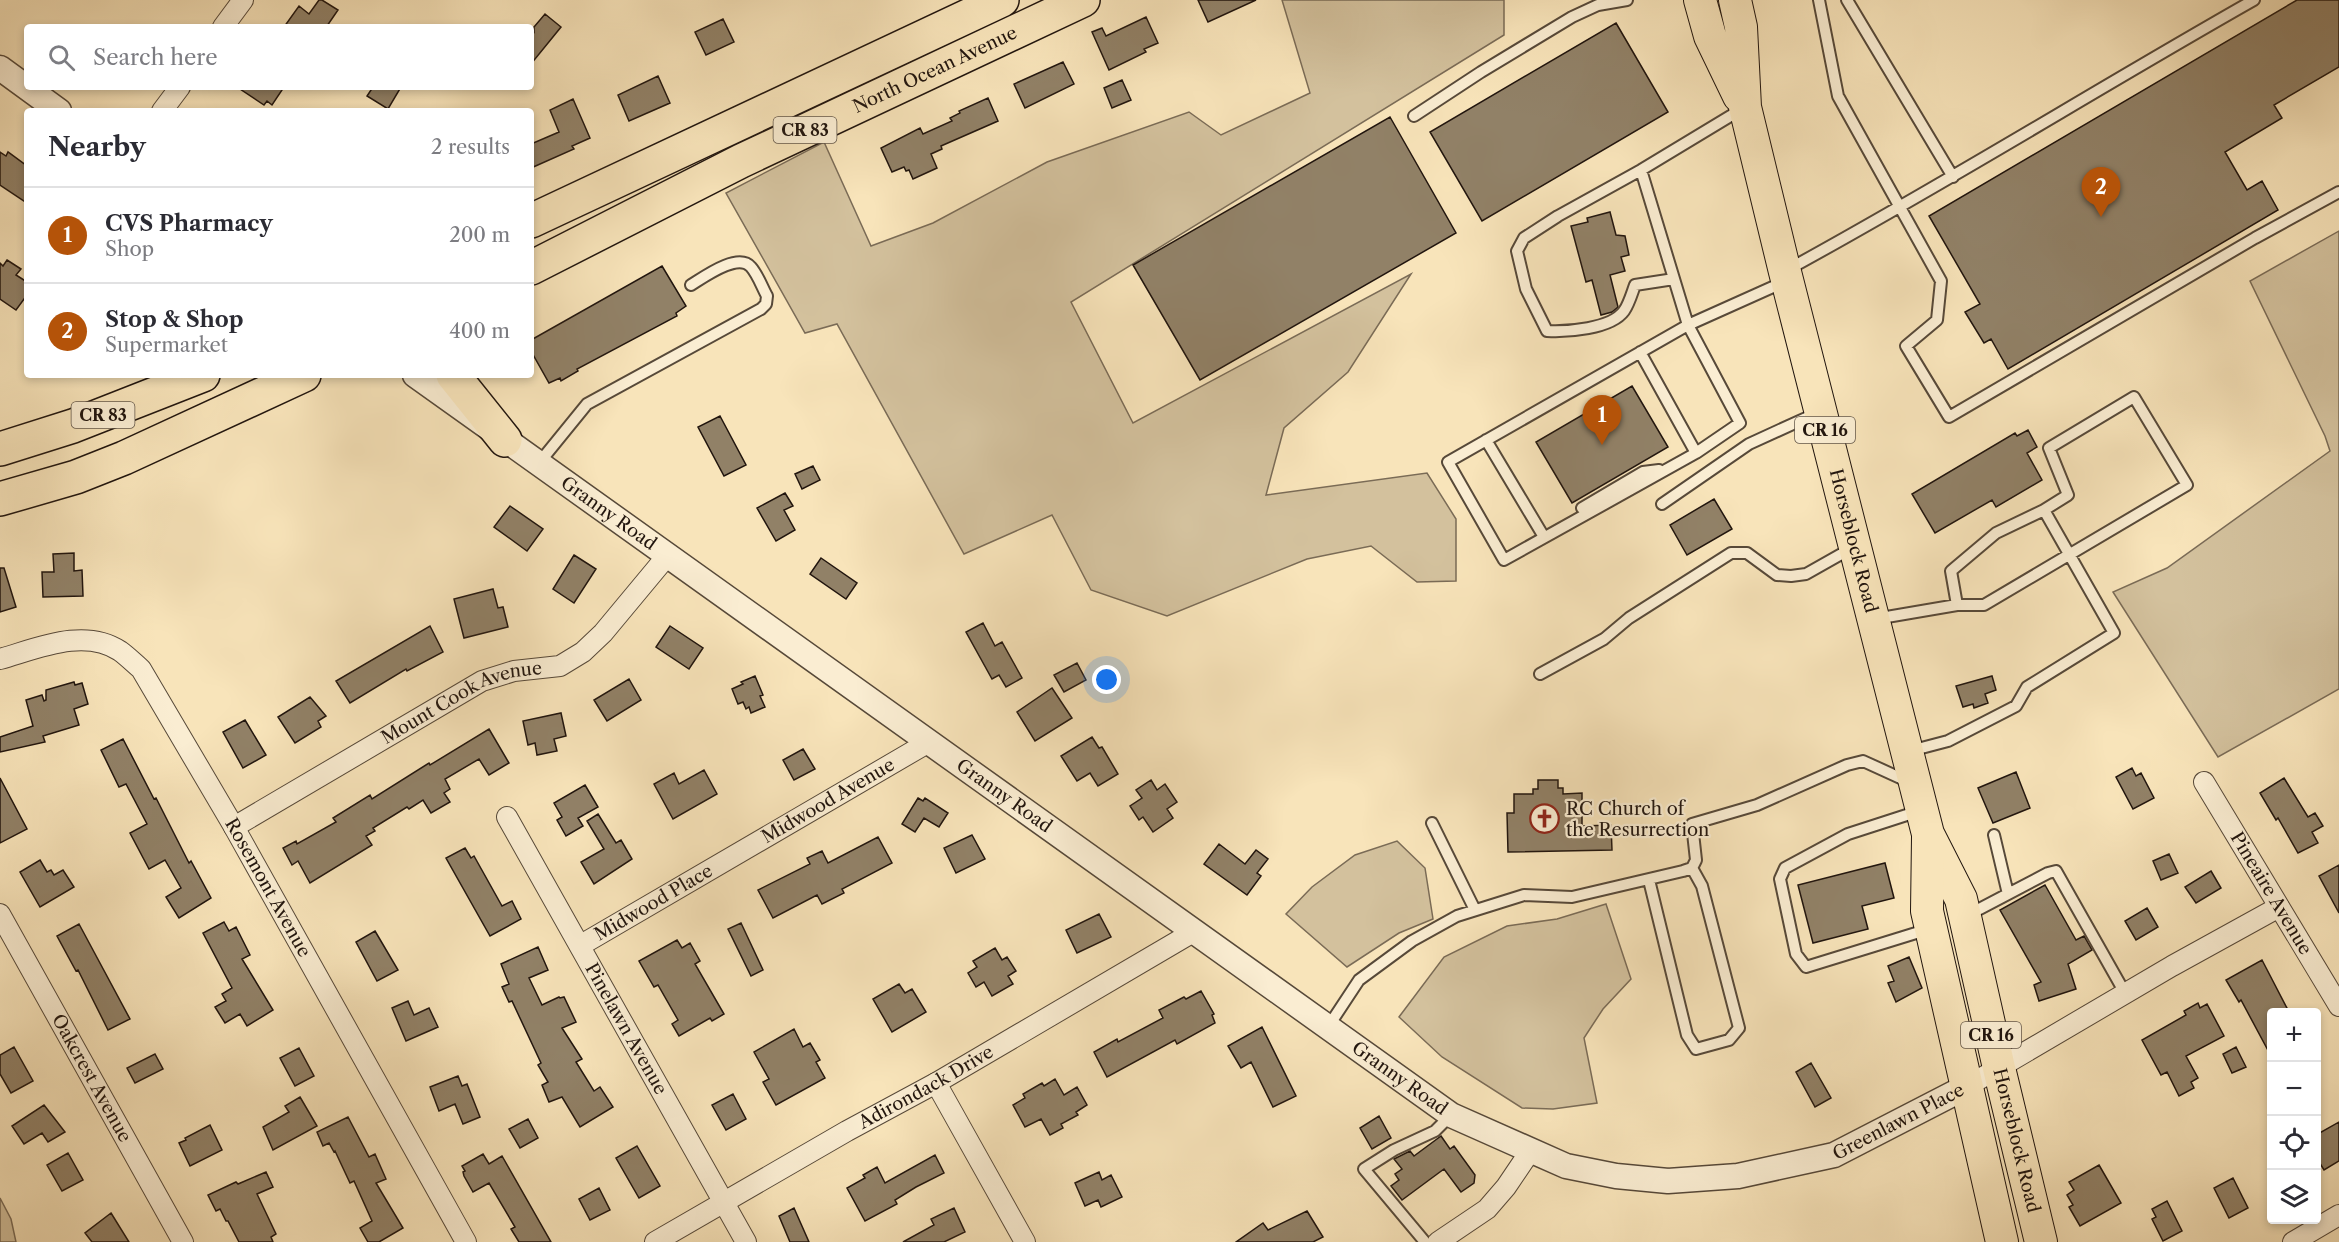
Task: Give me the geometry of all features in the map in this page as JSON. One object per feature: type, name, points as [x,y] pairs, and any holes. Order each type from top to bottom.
[{"type":"highway","name":"North Ocean Avenue","points":[[534,221],[1002,0]]},
{"type":"highway","name":"North Ocean Avenue","points":[[534,266],[730,166],[1083,0]]},
{"type":"highway","name":"CR 83","points":[[0,449],[73,426],[195,378]]},
{"type":"highway","name":"CR 83","points":[[0,499],[76,477],[124,458],[297,378]]},
{"type":"highway","points":[[455,378],[505,440]]},
{"type":"main road","name":"Horseblock Road","points":[[1700,0],[1710,36],[1745,107]]},
{"type":"main road","name":"Horseblock Road","points":[[1735,0],[1741,27],[1745,107],[1786,276],[1922,810],[1961,899],[2041,1242]]},
{"type":"main road","name":"Horseblock Road","points":[[1922,810],[1927,911],[2002,1242]]},
{"type":"street","points":[[225,24],[243,0]]},
{"type":"street","points":[[0,68],[24,86]]},
{"type":"street","points":[[30,90],[54,108]]},
{"type":"street","points":[[164,108],[178,90]]},
{"type":"street","name":"Granny Road","points":[[418,378],[1451,1115],[1566,1166],[1616,1176]]},
{"type":"street","name":"Mount Cook Avenue","points":[[234,827],[483,681],[514,671],[560,666],[584,652],[603,633],[667,556]]},
{"type":"street","name":"Rosemont Avenue","points":[[0,659],[75,640],[97,642],[118,650],[141,669],[234,827],[466,1242]]},
{"type":"street","name":"Midwood Avenue","points":[[728,860],[929,742]]},
{"type":"street","name":"Pineaire Avenue","points":[[2204,782],[2339,1006]]},
{"type":"street","name":"Pinelawn Avenue","points":[[507,817],[746,1242]]},
{"type":"street","name":"Midwood Place","points":[[581,945],[728,860]]},
{"type":"street","name":"Greenlawn Place","points":[[1616,1176],[1668,1182],[1738,1176],[1834,1155],[1966,1087],[2125,993],[2279,907]]},
{"type":"street","name":"Oakcrest Avenue","points":[[0,914],[183,1242]]},
{"type":"street","name":"Adirondack Drive","points":[[655,1242],[847,1131],[936,1083],[1195,931]]},
{"type":"street","points":[[936,1083],[1025,1242]]},
{"type":"street","points":[[1438,1242],[1487,1209],[1506,1187],[1531,1150]]},
{"type":"street","points":[[2293,1242],[2339,1215]]},
{"type":"lane","points":[[1414,116],[1572,17],[1598,5],[1627,0]]},
{"type":"lane","points":[[1819,0],[1838,96],[1941,280],[1936,320],[1906,346],[1949,417],[2255,238],[2339,192]]},
{"type":"lane","points":[[1847,0],[1953,177]]},
{"type":"lane","points":[[1641,170],[1688,325],[1740,423],[1696,453],[1504,560],[1448,462],[1688,325],[1786,276],[2254,0]]},
{"type":"lane","points":[[1674,279],[1635,285],[1624,312],[1614,319],[1592,327],[1564,332],[1547,331],[1526,289],[1517,251],[1524,238],[1558,216],[1641,170],[1745,107]]},
{"type":"lane","points":[[539,464],[587,404],[761,309],[766,304],[767,296],[751,267],[745,263],[737,261],[691,285]]},
{"type":"lane","points":[[1640,352],[1696,453]]},
{"type":"lane","points":[[1873,619],[1957,605],[1984,605],[2187,484],[2134,397],[2049,448],[2068,495],[1996,533],[1951,571],[1957,605]]},
{"type":"lane","points":[[1662,504],[1749,444],[1820,412]]},
{"type":"lane","points":[[1486,440],[1548,535]]},
{"type":"lane","points":[[1907,752],[1948,741],[2016,706],[2027,687],[2115,633],[2043,510]]},
{"type":"lane","points":[[1540,674],[1604,639],[1629,618],[1731,553],[1747,553],[1777,575],[1791,576],[1806,574],[1855,546]]},
{"type":"lane","points":[[1328,1027],[1359,980],[1412,941],[1457,916],[1524,895],[1572,897],[1692,868],[1696,860],[1692,824],[1757,805],[1847,765],[1863,762],[1922,810]]},
{"type":"lane","points":[[1922,810],[1848,834],[1785,868],[1780,879],[1796,954],[1806,967],[1931,929]]},
{"type":"lane","points":[[1432,823],[1475,910]]},
{"type":"lane","points":[[1994,835],[2008,894]]},
{"type":"lane","points":[[1649,880],[1687,1035],[1696,1049],[1729,1040],[1739,1028],[1702,886],[1692,868]]},
{"type":"lane","points":[[1965,916],[2056,871],[2125,993]]},
{"type":"lane","points":[[1425,1242],[1364,1169],[1394,1150],[1435,1131],[1451,1115]]},
{"type":"shaded area","points":[[1282,0],[1504,0],[1504,35],[1071,302],[1133,423],[1411,274],[1348,372],[1284,428],[1266,495],[1427,473],[1456,519],[1456,581],[1417,582],[1371,546],[1307,559],[1167,616],[1091,590],[1052,515],[964,554],[837,324],[805,333],[726,193],[824,142],[871,246],[933,223],[1047,162],[1189,112],[1221,135],[1310,93]]},
{"type":"shaded area","points":[[2339,231],[2339,689],[2218,757],[2113,592],[2167,568],[2330,451],[2325,436],[2250,281]]},
{"type":"shaded area","points":[[1397,841],[1425,868],[1433,919],[1399,933],[1347,967],[1286,914],[1312,887],[1355,855]]},
{"type":"shaded area","points":[[1606,904],[1631,979],[1603,1009],[1584,1038],[1597,1103],[1553,1109],[1522,1108],[1442,1057],[1399,1017],[1444,957],[1507,926],[1557,919]]},
{"type":"shaded area","points":[[0,1198],[11,1219],[16,1242],[0,1242]]},
{"type":"building","points":[[319,0],[338,10],[328,24],[286,24],[299,6],[309,14]]},
{"type":"building","points":[[1198,0],[1256,0],[1208,22]]},
{"type":"building","points":[[2297,0],[2339,0],[2339,67],[2274,105],[2282,118],[2225,152],[2247,190],[2262,181],[2278,210],[2008,369],[1991,339],[1984,343],[1965,312],[1980,304],[1929,216]]},
{"type":"building","points":[[545,14],[561,27],[534,60],[534,32],[534,27]]},
{"type":"building","points":[[1146,17],[1158,43],[1144,49],[1146,52],[1109,70],[1092,32],[1102,28],[1106,36]]},
{"type":"building","points":[[723,19],[734,42],[706,55],[695,32]]},
{"type":"building","points":[[1616,23],[1668,112],[1482,221],[1430,132]]},
{"type":"building","points":[[1063,62],[1074,84],[1025,108],[1014,84]]},
{"type":"building","points":[[658,76],[670,103],[629,121],[618,95]]},
{"type":"building","points":[[1122,80],[1131,100],[1112,108],[1104,88]]},
{"type":"building","points":[[242,90],[282,90],[272,105],[267,101],[264,105]]},
{"type":"building","points":[[371,90],[399,90],[389,108],[367,96]]},
{"type":"building","points":[[988,98],[998,121],[941,146],[942,149],[931,154],[937,168],[913,179],[909,170],[906,171],[904,167],[892,172],[881,148],[920,128],[923,134],[952,121],[950,118],[960,113],[959,111]]},
{"type":"building","points":[[573,99],[590,138],[572,146],[574,149],[534,167],[534,143],[559,132],[550,110]]},
{"type":"building","points":[[1390,117],[1456,233],[1200,380],[1133,265]]},
{"type":"building","points":[[0,152],[6,156],[8,152],[24,164],[24,201],[0,185]]},
{"type":"building","points":[[1610,212],[1616,235],[1625,236],[1629,255],[1621,257],[1625,271],[1610,275],[1618,307],[1612,312],[1601,315],[1592,280],[1586,282],[1571,226],[1588,222],[1587,218]]},
{"type":"building","points":[[7,260],[21,269],[16,275],[24,280],[24,299],[16,310],[0,299],[0,263],[3,266]]},
{"type":"building","points":[[662,266],[686,306],[676,313],[677,316],[577,369],[578,371],[561,381],[560,378],[549,383],[534,356],[534,338]]},
{"type":"building","points":[[1632,386],[1668,447],[1572,503],[1536,442]]},
{"type":"building","points":[[720,416],[746,465],[724,476],[698,427]]},
{"type":"building","points":[[2028,430],[2037,447],[2027,453],[2042,480],[1996,507],[1992,500],[1935,533],[1912,494],[2015,433],[2017,436]]},
{"type":"building","points":[[813,466],[820,480],[802,489],[795,474]]},
{"type":"building","points":[[785,493],[793,506],[784,510],[795,530],[776,541],[757,508]]},
{"type":"building","points":[[1714,499],[1732,529],[1687,555],[1670,525]]},
{"type":"building","points":[[510,506],[543,529],[527,551],[494,527]]},
{"type":"building","points":[[74,553],[74,571],[82,570],[83,596],[43,597],[42,572],[54,572],[53,554]]},
{"type":"building","points":[[574,555],[596,569],[574,603],[553,589]]},
{"type":"building","points":[[821,558],[857,583],[846,599],[810,574]]},
{"type":"building","points":[[0,568],[4,568],[16,607],[0,612]]},
{"type":"building","points":[[493,589],[498,608],[503,607],[508,627],[464,638],[454,599]]},
{"type":"building","points":[[983,623],[995,646],[1002,642],[1022,678],[1006,687],[999,675],[992,679],[966,632]]},
{"type":"building","points":[[430,626],[443,652],[407,671],[406,669],[350,703],[336,681]]},
{"type":"building","points":[[670,626],[703,648],[689,669],[656,647]]},
{"type":"building","points":[[1077,663],[1086,680],[1064,692],[1054,675]]},
{"type":"building","points":[[755,676],[765,707],[751,713],[749,707],[746,709],[743,702],[738,704],[732,689]]},
{"type":"building","points":[[1992,676],[1996,690],[1985,694],[1988,703],[1974,708],[1973,704],[1963,707],[1956,686]]},
{"type":"building","points":[[629,679],[641,700],[607,721],[594,700]]},
{"type":"building","points":[[74,682],[75,685],[82,683],[88,704],[74,709],[79,725],[43,736],[45,742],[0,752],[0,737],[33,726],[26,700],[42,695],[44,701],[46,690]]},
{"type":"building","points":[[1052,688],[1072,718],[1035,741],[1017,712]]},
{"type":"building","points":[[310,697],[326,716],[318,721],[321,727],[295,743],[278,717]]},
{"type":"building","points":[[561,713],[566,736],[554,739],[557,751],[537,755],[535,743],[528,745],[523,721]]},
{"type":"building","points":[[245,720],[266,755],[243,768],[223,732]]},
{"type":"building","points":[[489,729],[509,763],[489,775],[479,759],[445,779],[450,789],[444,793],[450,802],[431,813],[423,800],[409,809],[407,807],[373,828],[375,831],[366,836],[372,845],[310,883],[298,861],[292,865],[283,848],[296,841],[297,844],[336,822],[333,818],[370,795],[372,799]]},
{"type":"building","points":[[1092,737],[1099,748],[1102,747],[1118,774],[1098,786],[1090,773],[1077,781],[1061,756]]},
{"type":"building","points":[[123,739],[189,863],[191,861],[211,898],[179,918],[166,897],[181,888],[165,860],[149,869],[130,833],[147,824],[126,784],[119,787],[101,750]]},
{"type":"building","points":[[803,749],[815,769],[794,780],[783,760]]},
{"type":"building","points":[[2132,768],[2136,776],[2141,773],[2154,798],[2133,809],[2116,777]]},
{"type":"building","points":[[704,770],[717,794],[673,819],[654,784],[674,773],[679,784]]},
{"type":"building","points":[[2016,772],[2030,808],[1993,823],[1978,788]]},
{"type":"building","points":[[0,778],[27,829],[0,843]]},
{"type":"building","points":[[2284,778],[2308,817],[2315,813],[2323,826],[2312,832],[2318,843],[2298,853],[2278,818],[2276,820],[2260,793]]},
{"type":"building","points":[[1151,780],[1157,790],[1165,784],[1177,802],[1167,809],[1173,818],[1153,832],[1143,817],[1139,820],[1130,806],[1142,798],[1136,790]]},
{"type":"building","name":"RC Church of the Resurrection","points":[[1538,780],[1558,780],[1558,788],[1563,788],[1563,794],[1582,793],[1582,826],[1611,825],[1612,850],[1508,852],[1507,813],[1514,813],[1514,794],[1533,794],[1533,789],[1538,789]]},
{"type":"building","points":[[585,785],[598,807],[578,818],[583,826],[566,836],[557,820],[562,817],[554,803]]},
{"type":"building","points":[[918,798],[923,801],[925,798],[948,813],[939,827],[924,818],[915,832],[902,824]]},
{"type":"building","points":[[598,814],[616,843],[621,840],[632,859],[594,884],[581,862],[604,849],[587,821]]},
{"type":"building","points":[[972,835],[985,859],[956,873],[944,848]]},
{"type":"building","points":[[878,837],[892,863],[842,889],[844,893],[822,904],[817,895],[773,918],[758,890],[810,864],[807,858],[822,851],[828,863]]},
{"type":"building","points":[[1219,844],[1245,864],[1256,850],[1268,859],[1257,873],[1261,876],[1247,895],[1204,864]]},
{"type":"building","points":[[465,848],[471,858],[474,856],[502,906],[512,901],[521,919],[490,936],[446,858]]},
{"type":"building","points":[[2169,854],[2178,873],[2161,880],[2153,861]]},
{"type":"building","points":[[40,860],[47,872],[51,870],[54,875],[63,870],[74,887],[40,907],[20,872]]},
{"type":"building","points":[[1885,863],[1894,898],[1862,906],[1868,929],[1813,943],[1798,885]]},
{"type":"building","points":[[2339,865],[2339,913],[2319,876]]},
{"type":"building","points":[[2211,871],[2221,888],[2196,903],[2185,887]]},
{"type":"building","points":[[2045,885],[2076,940],[2084,936],[2092,950],[2068,964],[2076,989],[2039,1001],[2034,985],[2041,982],[2000,910]]},
{"type":"building","points":[[2147,908],[2158,927],[2136,940],[2125,921]]},
{"type":"building","points":[[1099,914],[1111,937],[1077,953],[1066,930]]},
{"type":"building","points":[[224,922],[229,931],[236,927],[250,955],[242,959],[273,1010],[247,1026],[240,1014],[225,1023],[215,1007],[226,1001],[222,994],[232,988],[203,933]]},
{"type":"building","points":[[741,923],[763,970],[751,976],[728,929]]},
{"type":"building","points":[[79,924],[130,1019],[108,1030],[78,970],[76,971],[57,936]]},
{"type":"building","points":[[375,931],[398,970],[377,981],[356,942]]},
{"type":"building","points":[[677,940],[682,948],[690,943],[700,961],[695,964],[724,1014],[712,1021],[710,1018],[679,1036],[672,1024],[678,1020],[658,985],[654,987],[639,961]]},
{"type":"building","points":[[538,947],[548,970],[529,978],[542,1005],[564,997],[576,1022],[562,1028],[582,1059],[576,1062],[594,1091],[600,1087],[613,1107],[580,1127],[562,1097],[549,1102],[542,1085],[548,1082],[538,1065],[541,1063],[512,1001],[509,1002],[502,987],[509,984],[501,964]]},
{"type":"building","points":[[995,948],[1002,960],[1007,957],[1016,971],[1008,976],[1013,984],[992,996],[984,982],[976,987],[968,973],[977,967],[973,961]]},
{"type":"building","points":[[1909,957],[1922,988],[1896,1002],[1888,983],[1894,981],[1888,966]]},
{"type":"building","points":[[2262,960],[2287,1008],[2267,1008],[2267,1049],[2241,1000],[2239,1002],[2226,980]]},
{"type":"building","points":[[899,984],[905,993],[912,989],[926,1012],[892,1032],[873,999]]},
{"type":"building","points":[[1201,991],[1214,1014],[1212,1015],[1215,1023],[1177,1044],[1175,1040],[1107,1077],[1094,1052],[1163,1018],[1159,1010]]},
{"type":"building","points":[[408,1001],[414,1015],[429,1008],[438,1027],[406,1041],[392,1008]]},
{"type":"building","points":[[2198,1003],[2200,1008],[2207,1004],[2224,1036],[2186,1056],[2198,1078],[2191,1082],[2194,1088],[2179,1096],[2167,1072],[2161,1075],[2142,1040],[2186,1015],[2184,1011]]},
{"type":"building","points":[[1262,1027],[1296,1096],[1273,1107],[1251,1062],[1241,1068],[1228,1046]]},
{"type":"building","points":[[794,1029],[803,1047],[810,1043],[820,1060],[816,1062],[825,1078],[776,1105],[763,1082],[769,1079],[754,1052]]},
{"type":"building","points":[[14,1047],[33,1081],[11,1093],[0,1074],[0,1055]]},
{"type":"building","points":[[2236,1047],[2246,1067],[2232,1073],[2223,1054]]},
{"type":"building","points":[[299,1048],[314,1076],[295,1086],[280,1058]]},
{"type":"building","points":[[155,1054],[163,1069],[135,1083],[127,1068]]},
{"type":"building","points":[[1811,1063],[1831,1098],[1815,1107],[1796,1072]]},
{"type":"building","points":[[458,1076],[462,1086],[467,1084],[480,1117],[463,1124],[455,1104],[439,1111],[430,1087]]},
{"type":"building","points":[[1055,1079],[1064,1095],[1077,1087],[1087,1105],[1076,1112],[1078,1115],[1061,1124],[1063,1128],[1050,1135],[1041,1119],[1025,1127],[1013,1105],[1025,1098],[1023,1094],[1042,1083],[1044,1086]]},
{"type":"building","points":[[733,1094],[746,1119],[726,1130],[712,1105]]},
{"type":"building","points":[[300,1097],[317,1126],[273,1150],[263,1127],[289,1112],[285,1106]]},
{"type":"building","points":[[44,1105],[65,1132],[48,1142],[42,1133],[24,1144],[12,1126]]},
{"type":"building","points":[[1379,1116],[1391,1138],[1372,1149],[1360,1128]]},
{"type":"building","points":[[348,1117],[369,1157],[375,1154],[386,1179],[376,1183],[403,1228],[379,1242],[368,1242],[360,1228],[372,1221],[354,1181],[350,1183],[335,1151],[329,1143],[323,1146],[317,1132]]},
{"type":"building","points":[[528,1119],[538,1138],[520,1148],[509,1129]]},
{"type":"building","points":[[2339,1122],[2339,1161],[2324,1170],[2321,1165],[2321,1132]]},
{"type":"building","points":[[210,1125],[222,1150],[190,1166],[179,1143]]},
{"type":"building","points":[[1441,1136],[1450,1149],[1454,1146],[1475,1175],[1474,1183],[1461,1192],[1444,1169],[1402,1200],[1391,1186],[1399,1180],[1395,1174],[1402,1169],[1394,1159],[1410,1151],[1414,1156]]},
{"type":"building","points":[[637,1146],[660,1186],[639,1198],[616,1158]]},
{"type":"building","points":[[68,1153],[83,1180],[62,1191],[47,1165]]},
{"type":"building","points":[[483,1154],[489,1164],[502,1156],[551,1242],[519,1242],[511,1229],[515,1227],[489,1183],[473,1192],[464,1176],[465,1171],[462,1166]]},
{"type":"building","points":[[935,1155],[944,1173],[916,1187],[895,1200],[897,1204],[865,1221],[847,1188],[865,1178],[863,1175],[877,1167],[885,1183]]},
{"type":"building","points":[[2099,1165],[2121,1203],[2080,1226],[2069,1207],[2073,1205],[2067,1195],[2074,1190],[2069,1182]]},
{"type":"building","points":[[266,1172],[273,1187],[257,1194],[276,1234],[271,1237],[273,1242],[239,1242],[228,1221],[220,1209],[216,1211],[208,1195]]},
{"type":"building","points":[[1099,1172],[1102,1180],[1111,1175],[1122,1197],[1101,1207],[1098,1200],[1085,1206],[1075,1183]]},
{"type":"building","points":[[2233,1178],[2248,1208],[2229,1218],[2214,1188]]},
{"type":"building","points":[[599,1188],[610,1210],[590,1220],[579,1199]]},
{"type":"building","points":[[2167,1201],[2182,1231],[2163,1241],[2152,1219],[2156,1217],[2152,1209]]},
{"type":"building","points":[[794,1208],[809,1242],[790,1242],[779,1216]]},
{"type":"building","points":[[954,1208],[965,1232],[944,1242],[903,1242],[934,1225],[931,1219]]},
{"type":"building","points":[[1307,1211],[1323,1237],[1313,1242],[1236,1242],[1263,1223],[1268,1230]]},
{"type":"building","points":[[111,1213],[129,1242],[92,1242],[85,1233]]},
{"type":"place","name":"Stop & Shop","points":[[2101,217]]},
{"type":"place","name":"CVS Pharmacy","points":[[1602,445]]},
{"type":"place","name":"RC Church of the Resurrection","points":[[1545,819]]}]
